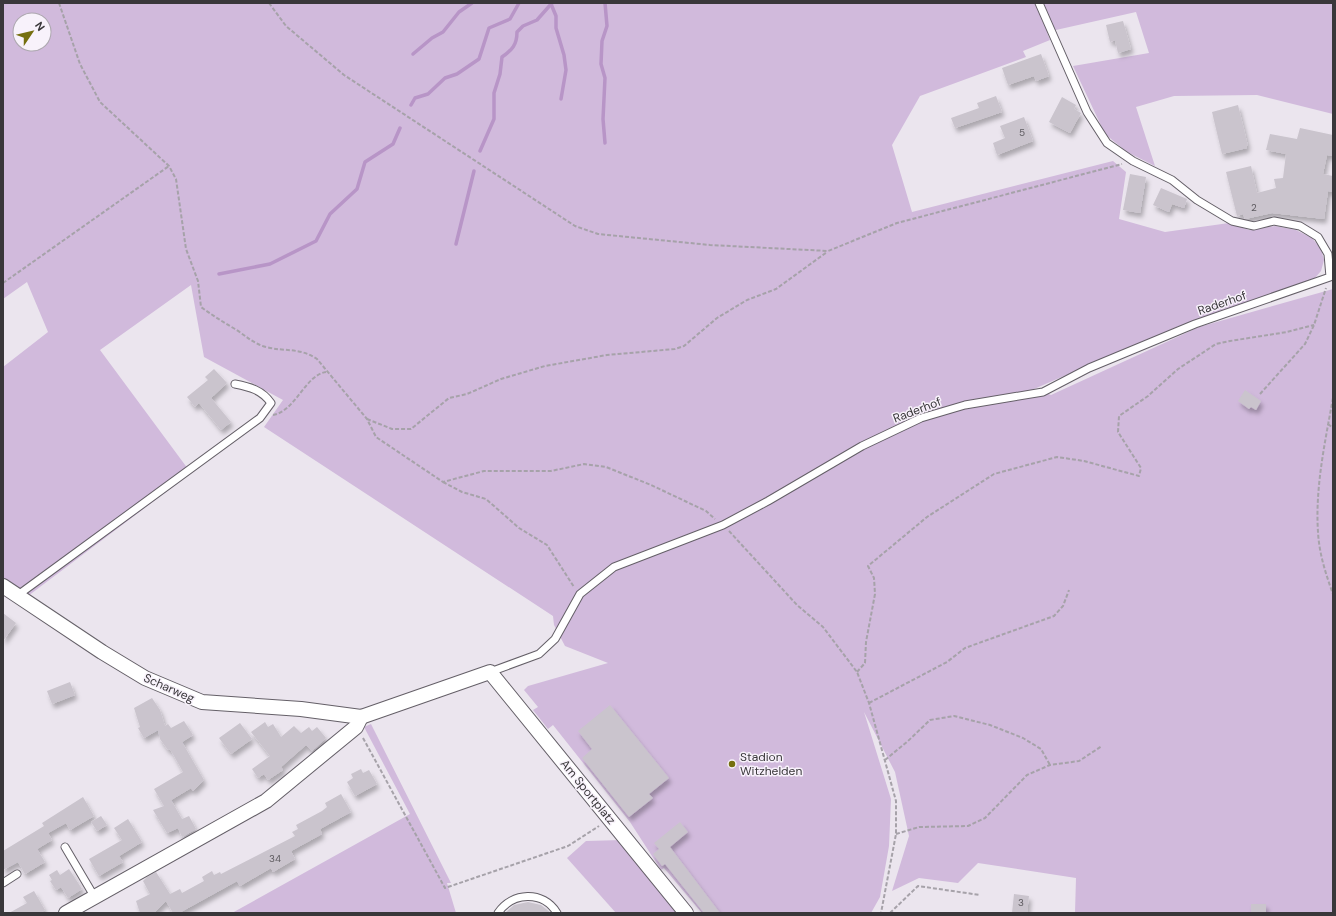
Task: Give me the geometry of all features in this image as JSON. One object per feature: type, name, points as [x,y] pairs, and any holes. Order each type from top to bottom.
[{"type":"street","name":"Scharweg","points":[[3,586],[102,652],[145,678],[202,702],[301,709],[359,722]]},
{"type":"street","name":"Scharweg","points":[[66,913],[266,800],[359,722],[490,672]]},
{"type":"street","name":"Am Sportplatz","points":[[490,672],[686,913]]},
{"type":"lane","points":[[1039,3],[1087,112],[1107,143],[1133,161],[1172,180],[1197,200],[1232,221],[1254,226],[1274,221],[1300,226],[1318,237],[1328,254],[1330,278]]},
{"type":"lane","name":"Raderhof","points":[[580,594],[614,567],[723,525],[768,501],[862,446],[920,418],[965,405],[1043,392],[1089,368],[1195,324],[1330,278]]},
{"type":"lane","points":[[18,595],[254,423],[267,411],[271,403],[265,395],[251,387],[235,384]]},
{"type":"lane","points":[[490,672],[538,654],[555,639],[580,594]]},
{"type":"lane","points":[[64,847],[94,896]]},
{"type":"lane","points":[[3,883],[17,874]]},
{"type":"lane","points":[[498,913],[510,900],[526,896],[542,899],[549,903],[556,913]]},
{"type":"path","points":[[59,3],[80,64],[100,102],[169,166],[176,179],[186,249],[198,281],[201,307],[254,344],[268,348],[296,350],[309,354],[317,359],[367,418],[376,437],[443,482],[462,492],[486,499],[519,528],[547,545],[580,594]]},
{"type":"path","points":[[269,3],[286,26],[344,75],[575,226],[598,234],[687,243],[828,251]]},
{"type":"path","points":[[367,418],[392,429],[411,429],[449,398],[467,394],[508,377],[545,366],[607,355],[675,349],[684,346],[716,318],[747,300],[776,289],[828,251],[897,223],[1133,161]]},
{"type":"path","points":[[3,283],[169,166]]},
{"type":"path","points":[[1260,394],[1305,344],[1314,325],[1330,278]]},
{"type":"path","points":[[858,672],[865,663],[866,642],[875,594],[874,578],[868,566],[927,516],[994,474],[1057,457],[1084,460],[1139,476],[1141,468],[1118,432],[1119,416],[1148,396],[1178,369],[1216,344],[1288,332],[1314,325]]},
{"type":"path","points":[[267,411],[272,416],[279,414],[304,391],[314,377],[327,372]]},
{"type":"path","points":[[1333,398],[1318,494],[1318,533],[1326,576],[1333,594]]},
{"type":"path","points":[[1328,424],[1333,428]]},
{"type":"path","points":[[443,482],[484,472],[551,471],[584,464],[606,467],[651,485],[706,511],[723,525],[797,605],[823,627],[858,672],[869,703],[896,801],[896,834],[881,913]]},
{"type":"path","points":[[869,703],[947,662],[965,648],[1054,616],[1063,606],[1069,590]]},
{"type":"path","points":[[885,760],[930,720],[954,716],[990,724],[1023,738],[1041,749],[1050,764]]},
{"type":"path","points":[[359,722],[445,888],[568,846],[610,819]]},
{"type":"path","points":[[896,834],[919,827],[968,826],[985,818],[1027,774],[1050,764],[1079,761],[1102,746]]},
{"type":"path","points":[[890,913],[918,886],[980,895]]},
{"type":"shaded area","points":[[3,3],[1333,3],[1333,114],[1257,95],[1174,96],[1136,107],[1155,166],[1127,152],[1105,134],[1073,66],[1149,53],[1136,12],[1047,32],[1050,40],[1023,51],[1026,57],[920,96],[892,145],[912,212],[1113,161],[1126,172],[1119,219],[1165,232],[1229,223],[1249,230],[1275,226],[1296,230],[1312,238],[1321,249],[1324,260],[1321,271],[1314,279],[1177,327],[1034,389],[1051,395],[1199,327],[1333,289],[1333,913],[1075,913],[1076,878],[978,863],[958,883],[919,878],[892,891],[909,836],[895,772],[864,712],[891,799],[889,846],[880,897],[871,913],[702,913],[664,868],[661,870],[630,822],[553,725],[548,729],[533,710],[538,707],[524,690],[528,686],[608,663],[565,646],[554,625],[553,616],[264,427],[283,400],[204,357],[191,285],[100,350],[191,473],[28,596],[3,582],[3,367],[48,332],[27,282],[3,299]]},
{"type":"shaded area","points":[[371,724],[451,883],[447,883],[456,913],[232,913],[410,814],[364,727]]},
{"type":"shaded area","points":[[622,840],[680,913],[616,913],[567,858],[586,841]]},
{"type":"building","points":[[1123,21],[1131,49],[1118,53],[1115,40],[1110,42],[1106,25]]},
{"type":"building","points":[[1041,54],[1049,76],[1036,81],[1034,76],[1008,85],[1002,68]]},
{"type":"building","points":[[996,96],[1002,112],[955,128],[951,118],[979,108],[977,103]]},
{"type":"building","points":[[1062,97],[1076,105],[1074,109],[1081,113],[1070,133],[1049,122]]},
{"type":"building","points":[[1238,105],[1248,146],[1246,145],[1247,148],[1222,154],[1212,112]]},
{"type":"building","points":[[1024,117],[1033,141],[997,155],[993,143],[1005,138],[1000,126]]},
{"type":"building","points":[[1300,128],[1333,135],[1333,156],[1327,155],[1323,174],[1333,176],[1333,192],[1328,191],[1324,219],[1272,213],[1245,219],[1243,214],[1237,216],[1226,172],[1251,166],[1257,193],[1276,188],[1274,179],[1283,178],[1286,154],[1266,150],[1270,134],[1297,139]]},
{"type":"building","points":[[1130,174],[1146,177],[1140,213],[1123,210]]},
{"type":"building","points":[[1161,188],[1187,199],[1184,208],[1172,204],[1169,212],[1153,205]]},
{"type":"building","points":[[214,369],[227,383],[211,398],[231,422],[221,430],[199,403],[195,407],[187,397],[208,380],[205,377]]},
{"type":"building","points":[[1245,390],[1261,401],[1256,410],[1251,407],[1249,409],[1238,401]]},
{"type":"building","points":[[3,613],[16,623],[3,641]]},
{"type":"building","points":[[70,682],[75,695],[52,704],[47,691]]},
{"type":"building","points":[[152,698],[160,710],[165,726],[168,724],[171,728],[184,721],[193,735],[182,742],[204,780],[193,791],[191,788],[171,800],[182,819],[189,816],[196,829],[182,837],[178,828],[167,833],[153,810],[164,806],[154,789],[183,772],[170,749],[168,750],[160,739],[158,730],[144,738],[138,728],[140,727],[134,708]]},
{"type":"building","points":[[610,705],[669,778],[649,794],[653,798],[629,817],[582,758],[592,749],[578,731]]},
{"type":"building","points":[[265,722],[268,727],[273,724],[281,737],[294,726],[301,733],[309,727],[312,731],[317,727],[326,738],[312,751],[306,745],[281,767],[283,770],[268,780],[264,774],[258,778],[252,769],[270,756],[251,732]]},
{"type":"building","points":[[240,723],[252,739],[231,754],[219,738]]},
{"type":"building","points":[[361,769],[363,773],[369,770],[377,784],[355,796],[347,782],[353,778],[351,774]]},
{"type":"building","points":[[341,794],[351,812],[320,829],[322,834],[291,851],[295,859],[273,872],[271,868],[240,886],[237,881],[179,913],[173,913],[166,901],[154,913],[140,913],[136,901],[150,894],[143,881],[147,877],[156,872],[170,894],[180,889],[182,893],[204,881],[202,877],[212,871],[214,875],[220,872],[221,874],[295,836],[292,832],[298,829],[296,825],[322,811],[327,807],[325,803]]},
{"type":"building","points":[[83,797],[94,816],[70,830],[66,823],[48,833],[52,840],[37,849],[45,862],[25,874],[18,862],[3,870],[3,851],[44,826],[42,823]]},
{"type":"building","points":[[101,816],[107,825],[97,831],[91,822]]},
{"type":"building","points":[[128,819],[142,842],[119,856],[123,862],[99,876],[89,859],[122,840],[114,828]]},
{"type":"building","points":[[680,822],[688,832],[670,847],[720,913],[704,913],[665,864],[662,866],[653,854],[659,849],[654,843]]},
{"type":"building","points":[[69,869],[82,889],[68,898],[61,887],[56,890],[50,881],[52,880],[49,875],[57,870],[60,875]]},
{"type":"building","points":[[34,891],[45,910],[40,913],[9,913],[27,903],[23,897]]},
{"type":"building","points":[[1014,894],[1029,896],[1027,913],[1012,913]]},
{"type":"building","points":[[528,902],[541,905],[551,913],[505,913],[514,905]]},
{"type":"building","points":[[1251,904],[1266,904],[1266,913],[1251,913]]},
{"type":"waterway","points":[[413,54],[432,38],[443,32],[459,12],[472,3]]},
{"type":"waterway","points":[[411,105],[415,98],[428,94],[445,78],[457,74],[479,59],[489,28],[510,19],[519,3]]},
{"type":"waterway","points":[[480,151],[494,119],[494,93],[500,74],[502,57],[513,47],[517,32],[523,26],[537,20],[552,3]]},
{"type":"waterway","points":[[605,3],[607,26],[602,41],[601,64],[605,78],[603,119],[605,143]]},
{"type":"waterway","points":[[551,4],[556,16],[556,28],[564,55],[566,70],[561,99]]},
{"type":"waterway","points":[[219,274],[270,264],[316,241],[330,214],[357,189],[365,162],[393,144],[400,128]]},
{"type":"waterway","points":[[456,244],[474,171]]},
{"type":"place","name":"Stadion Witzhelden","points":[[732,764]]}]
